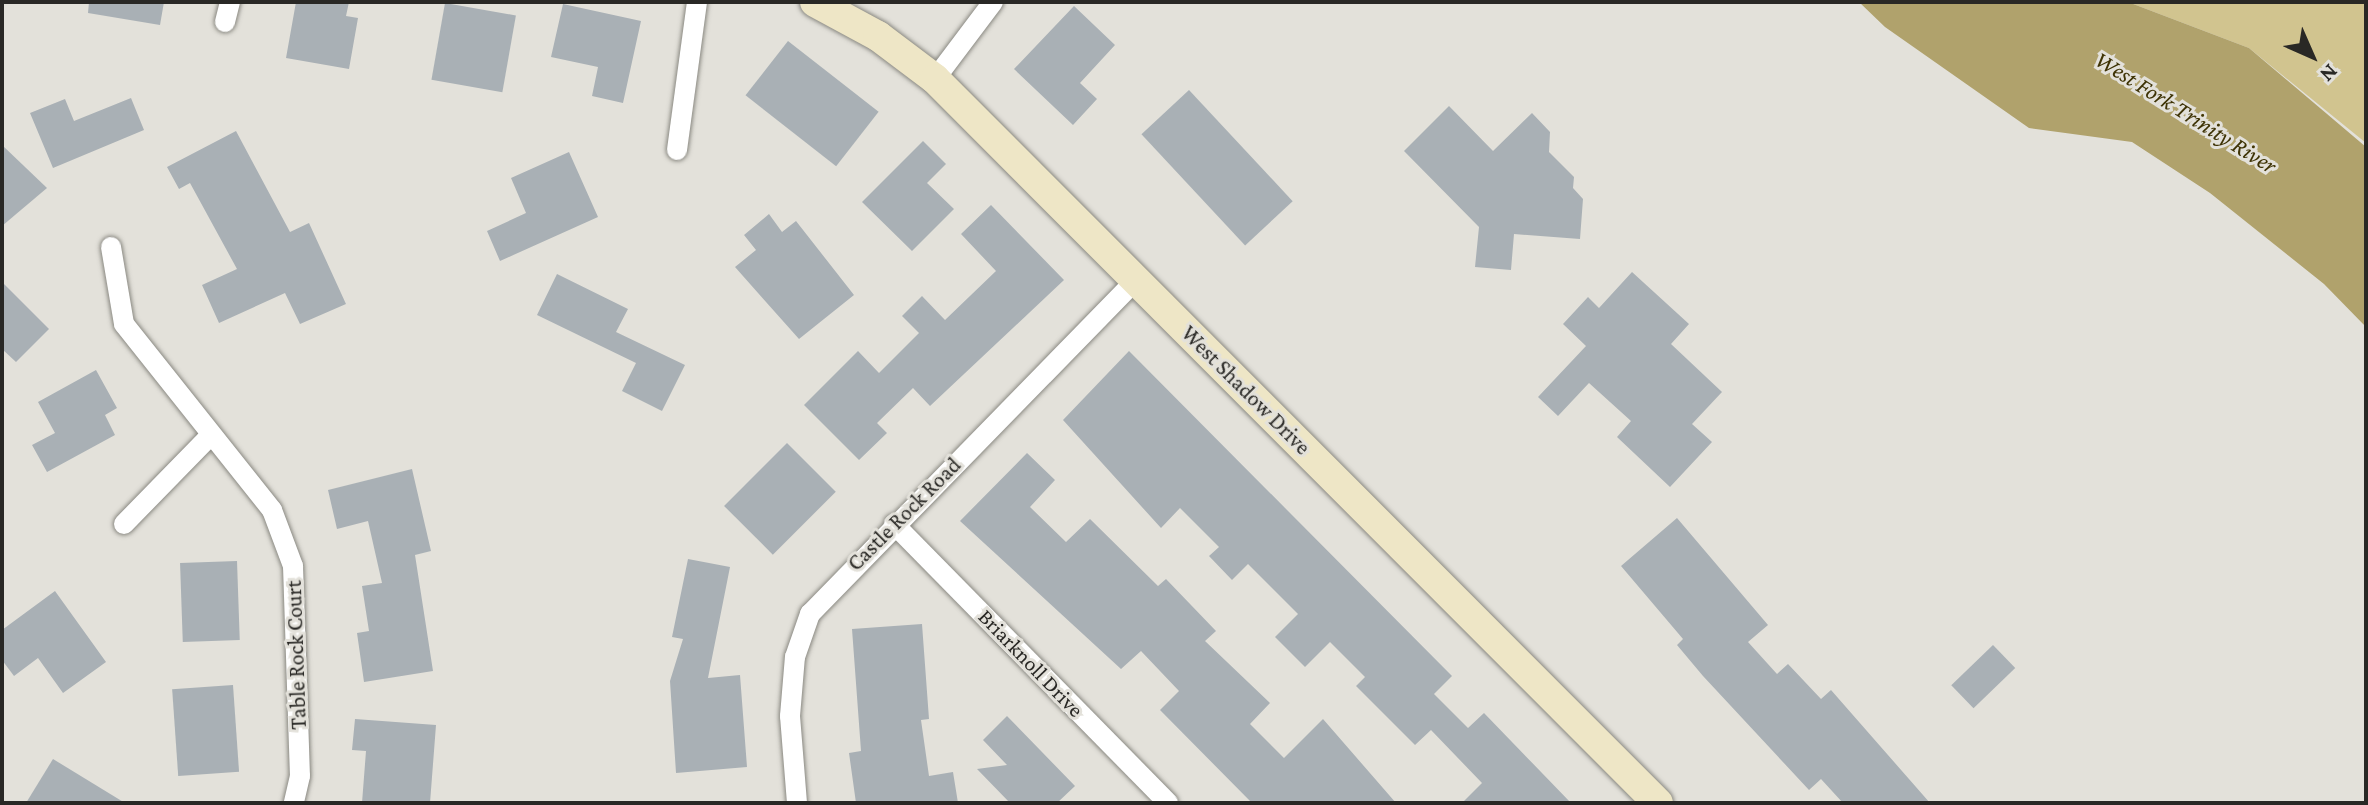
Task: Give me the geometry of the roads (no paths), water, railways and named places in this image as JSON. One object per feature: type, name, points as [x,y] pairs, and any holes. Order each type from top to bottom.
[{"type":"street","points":[[677,150],[697,2]]},
{"type":"street","name":"West Shadow Drive","points":[[815,2],[878,36],[935,79],[1658,803]]},
{"type":"street","points":[[935,79],[993,2]]},
{"type":"street","name":"Table Rock Court","points":[[111,247],[124,324],[210,436],[272,510],[293,566],[300,776],[294,803]]},
{"type":"street","name":"Castle Rock Road","points":[[797,803],[790,716],[800,634],[828,591],[1136,280]]},
{"type":"street","points":[[124,524],[210,436]]},
{"type":"street","name":"Briarknoll Drive","points":[[894,524],[1168,803]]},
{"type":"water","name":"West Fork Trinity River","points":[[1859,2],[2128,2],[2249,48],[2366,147],[2366,327],[2324,284],[2210,193],[2132,142],[2029,128],[1885,27]]}]
